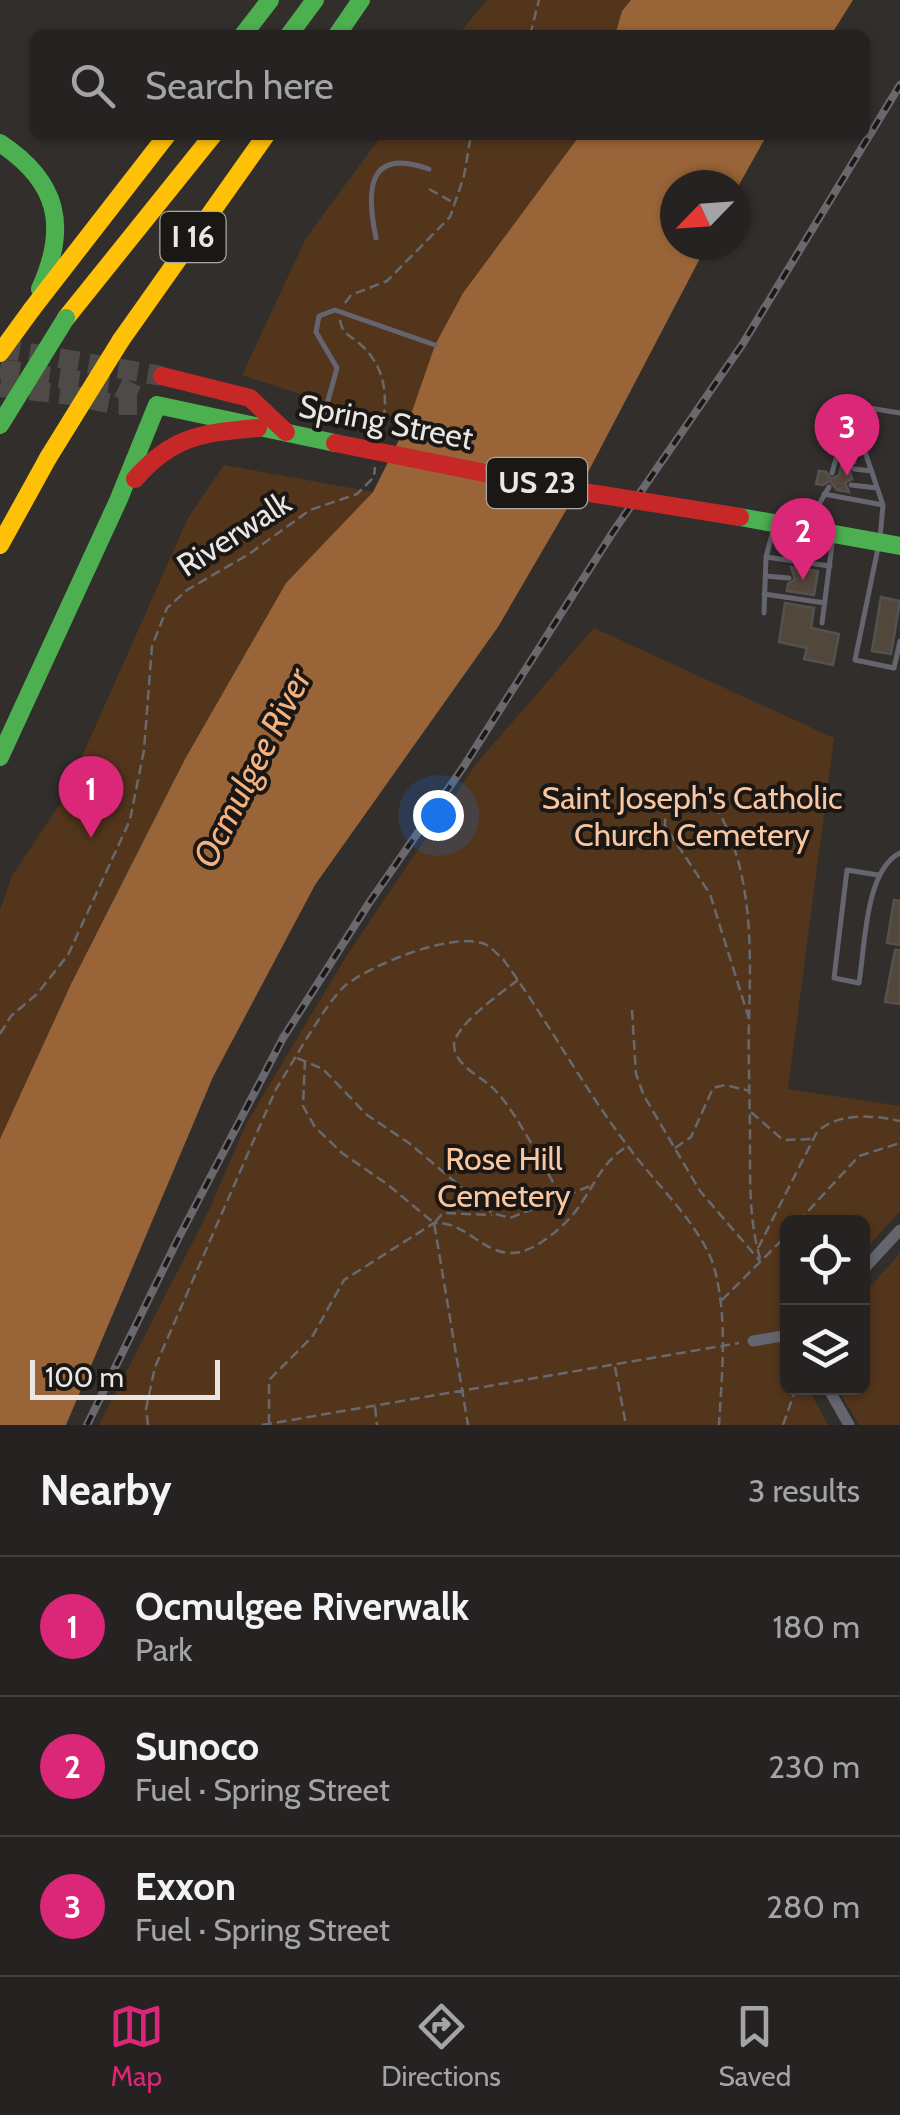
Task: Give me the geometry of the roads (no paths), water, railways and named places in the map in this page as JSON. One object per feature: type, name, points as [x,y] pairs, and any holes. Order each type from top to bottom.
[{"type":"main road","points":[[247,30],[270,0]]},
{"type":"main road","points":[[294,30],[315,0]]},
{"type":"main road","points":[[341,30],[362,0]]},
{"type":"main road","name":"I 16","points":[[3,349],[163,140]]},
{"type":"main road","name":"I 16","points":[[0,425],[66,318],[209,140]]},
{"type":"main road","name":"I 16","points":[[0,545],[121,340],[262,140]]},
{"type":"main road","name":"I 16","points":[[0,143],[37,170],[54,207],[56,251],[32,309]]},
{"type":"main road","points":[[162,376],[250,398],[286,432]]},
{"type":"main road","name":"Spring Street","points":[[118,501],[144,402],[564,489],[900,546]]},
{"type":"main road","points":[[0,757],[118,501],[148,462],[175,441],[258,428]]},
{"type":"street","points":[[870,1262],[900,1230]]},
{"type":"street","points":[[753,1341],[780,1337]]},
{"type":"street","points":[[832,1395],[849,1425]]},
{"type":"lane","points":[[376,238],[369,194],[383,166],[404,162],[429,169]]},
{"type":"lane","points":[[326,442],[337,368],[320,342],[316,324],[319,316],[327,310],[342,312],[435,345]]},
{"type":"lane","points":[[869,408],[900,413]]},
{"type":"lane","points":[[836,469],[841,441],[861,440],[883,505],[880,542],[855,660],[894,668],[900,641]]},
{"type":"lane","points":[[857,455],[868,456]]},
{"type":"lane","points":[[854,468],[872,471]]},
{"type":"lane","points":[[851,484],[878,488]]},
{"type":"lane","points":[[805,528],[829,487]]},
{"type":"lane","points":[[824,494],[883,505]]},
{"type":"lane","points":[[764,613],[766,557],[775,524]]},
{"type":"lane","points":[[822,623],[834,534]]},
{"type":"lane","points":[[766,557],[830,566]]},
{"type":"lane","points":[[765,576],[789,578]]},
{"type":"lane","points":[[816,582],[827,584]]},
{"type":"lane","points":[[764,594],[825,603]]},
{"type":"lane","points":[[878,875],[847,870],[834,978],[859,983],[878,875],[889,858],[900,853]]},
{"type":"water","points":[[631,0],[853,0],[834,30],[616,30],[622,11]]},
{"type":"water","name":"Ocmulgee River","points":[[576,140],[764,140],[747,170],[660,170],[660,260],[699,260],[586,476],[498,627],[315,885],[213,1077],[66,1425],[0,1425],[0,1139],[71,984],[185,759],[286,583],[373,492],[409,420],[435,345],[463,293]]},
{"type":"tunnel","points":[[0,348],[162,376]]},
{"type":"tunnel","points":[[0,369],[118,387],[139,397]]},
{"type":"tunnel","points":[[0,387],[137,405]]},
{"type":"railway","points":[[870,134],[900,85]]},
{"type":"railway","points":[[87,1425],[283,1038],[369,903],[464,766],[613,532],[742,345],[867,140]]},
{"type":"place","name":"Exxon","points":[[847,476]]},
{"type":"place","name":"Sunoco","points":[[803,580]]},
{"type":"place","name":"Ocmulgee Riverwalk","points":[[91,838]]},
{"type":"park label","name":"Saint Joseph's Catholic Church Cemetery","points":[[692,816]]},
{"type":"park label","name":"Rose Hill Cemetery","points":[[504,1178]]}]
